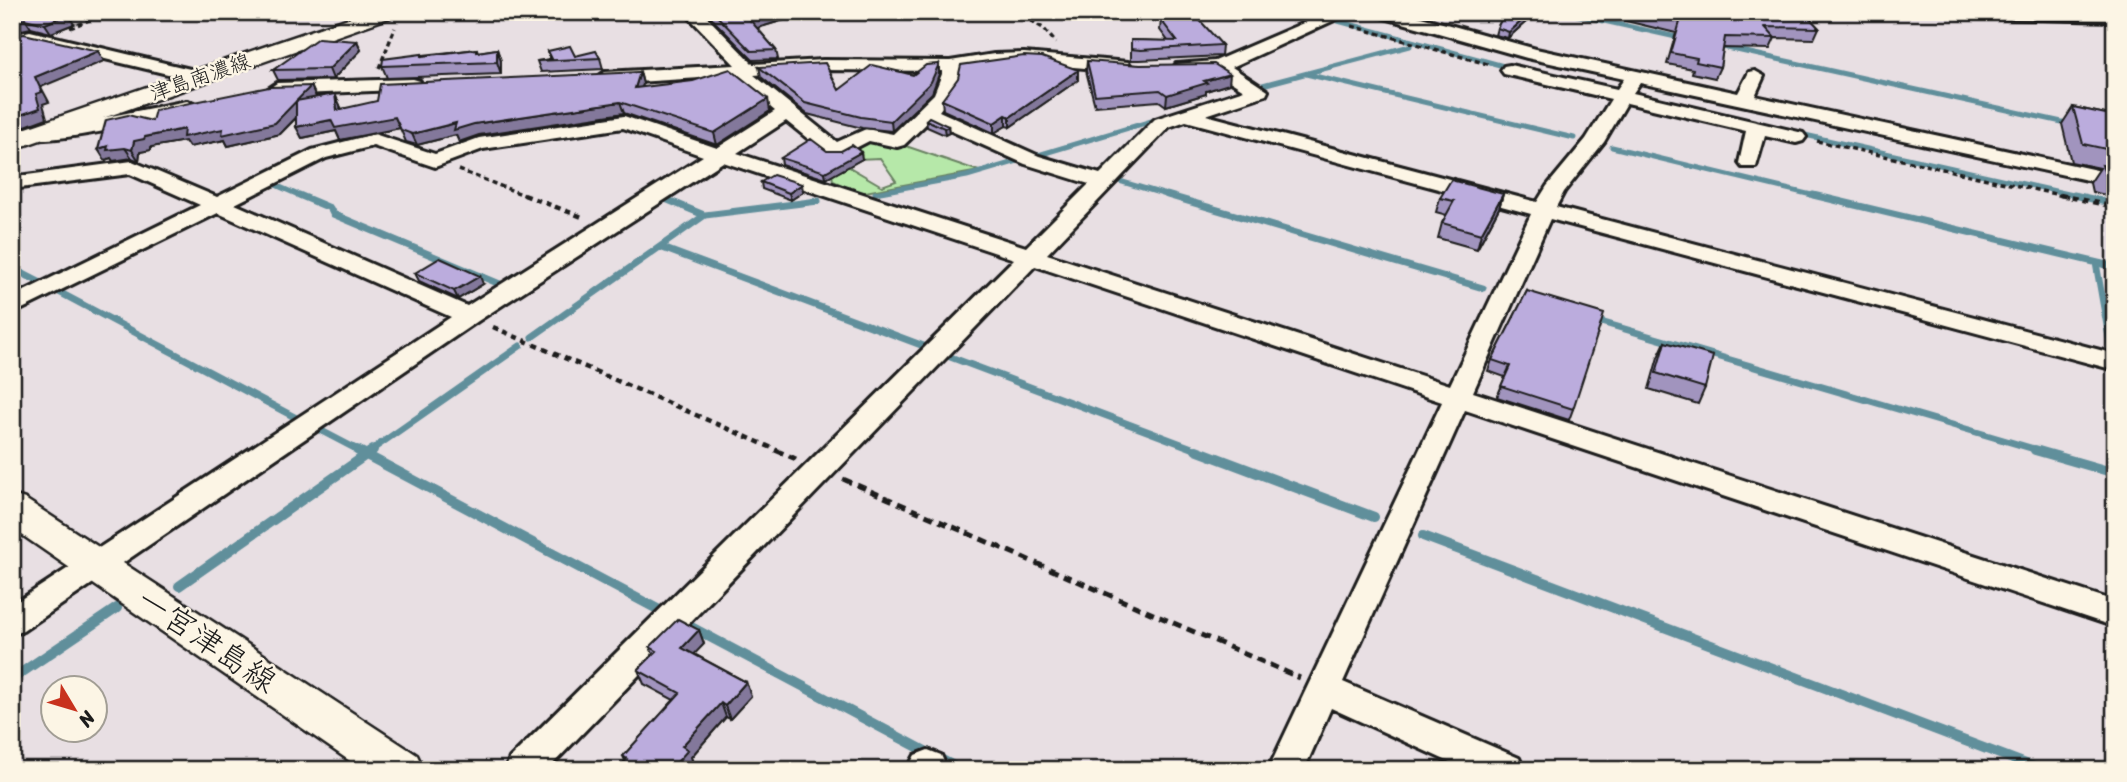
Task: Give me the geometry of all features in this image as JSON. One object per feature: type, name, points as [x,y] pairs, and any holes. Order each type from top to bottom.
[{"type":"main road","name":"津島南濃線","points":[[23,138],[201,77],[391,19]]},
{"type":"main road","name":"一宮津島線","points":[[12,509],[401,770]]},
{"type":"street","points":[[692,12],[731,48],[743,71],[785,113],[835,151]]},
{"type":"street","points":[[1384,12],[1534,54],[1634,77],[2115,180]]},
{"type":"street","points":[[1959,12],[2108,17]]},
{"type":"street","points":[[1165,68],[1218,66],[1335,16]]},
{"type":"street","points":[[12,40],[30,36],[45,38],[201,77]]},
{"type":"street","points":[[589,79],[823,65],[950,66],[994,59],[1140,68]]},
{"type":"street","points":[[788,176],[866,135],[897,141],[947,92],[952,73],[950,66]]},
{"type":"street","points":[[523,770],[1162,123],[1259,92],[1218,66]]},
{"type":"street","points":[[1510,70],[1796,136]]},
{"type":"street","points":[[1286,770],[1543,211],[1554,190],[1594,142],[1634,77]]},
{"type":"street","points":[[262,91],[428,85]]},
{"type":"street","points":[[23,138],[204,104]]},
{"type":"street","points":[[12,622],[469,316],[785,113]]},
{"type":"street","points":[[927,113],[1031,160],[1104,182]]},
{"type":"street","points":[[1185,116],[2115,362]]},
{"type":"street","points":[[12,307],[319,154],[374,139],[435,161],[479,144],[624,122],[2115,614]]},
{"type":"street","points":[[1749,163],[1756,128]]},
{"type":"street","points":[[12,183],[132,167],[469,316]]},
{"type":"street","points":[[1323,689],[1506,770]]},
{"type":"lane","points":[[1743,101],[1755,76]]},
{"type":"path","points":[[45,38],[108,12]]},
{"type":"path","points":[[1016,12],[1053,38],[1063,62]]},
{"type":"path","points":[[1335,16],[1510,70]]},
{"type":"path","points":[[360,86],[380,67],[391,19]]},
{"type":"path","points":[[1796,136],[2115,206]]},
{"type":"path","points":[[435,161],[608,226]]},
{"type":"path","points":[[469,316],[1323,689]]},
{"type":"green space","points":[[869,137],[900,144],[979,171],[860,193],[833,181],[832,174],[844,164],[882,186],[896,181],[880,158],[857,159],[844,150]]},
{"type":"building","points":[[12,12],[68,14],[45,24],[25,19],[12,21]]},
{"type":"building","points":[[713,12],[776,12],[750,20],[776,50],[751,51]]},
{"type":"building","points":[[1505,12],[1532,12],[1509,32],[1497,28]]},
{"type":"building","points":[[1637,12],[1804,12],[1819,28],[1765,27],[1775,38],[1725,37],[1720,67],[1696,62],[1697,58],[1671,53],[1680,22]]},
{"type":"building","points":[[1196,16],[1222,45],[1131,49],[1131,40],[1177,41],[1161,20]]},
{"type":"building","points":[[24,34],[98,51],[35,77],[42,92],[36,94],[40,108],[12,118],[12,36]]},
{"type":"building","points":[[318,38],[357,41],[329,69],[273,70]]},
{"type":"building","points":[[570,46],[575,56],[596,51],[600,58],[537,61],[552,59],[548,51]]},
{"type":"building","points":[[477,49],[477,52],[497,49],[497,62],[382,66],[383,59]]},
{"type":"building","points":[[1024,56],[1042,57],[1078,70],[1010,117],[1006,115],[994,123],[942,100],[958,78],[961,65]]},
{"type":"building","points":[[1087,61],[1140,65],[1214,64],[1230,74],[1167,95],[1160,90],[1095,95]]},
{"type":"building","points":[[825,63],[839,90],[872,65],[913,75],[926,65],[939,64],[931,82],[891,121],[861,117],[805,103],[759,67]]},
{"type":"building","points":[[730,69],[768,99],[714,133],[620,102],[474,124],[454,130],[456,123],[412,134],[401,130],[395,117],[335,128],[331,120],[296,127],[296,101],[335,94],[337,110],[377,101],[380,84],[640,72],[635,88],[693,81]]},
{"type":"building","points":[[311,86],[275,123],[222,135],[223,129],[183,137],[184,129],[134,141],[132,150],[107,150],[108,146],[98,149],[106,120],[128,115],[152,121],[155,110],[269,87]]},
{"type":"building","points":[[2073,107],[2115,116],[2115,151],[2083,144]]},
{"type":"building","points":[[929,117],[948,126],[944,128],[926,120]]},
{"type":"building","points":[[811,139],[827,151],[841,151],[852,145],[861,152],[825,172],[781,158]]},
{"type":"building","points":[[2102,165],[2115,167],[2115,176],[2105,174]]},
{"type":"building","points":[[773,175],[802,184],[789,193],[761,182]]},
{"type":"building","points":[[1451,180],[1503,194],[1481,234],[1442,223],[1454,201],[1440,198]]},
{"type":"building","points":[[440,258],[480,276],[454,291],[415,273]]},
{"type":"building","points":[[1527,291],[1604,314],[1573,409],[1501,386],[1510,366],[1492,360]]},
{"type":"building","points":[[1665,342],[1713,356],[1705,388],[1656,373]]},
{"type":"building","points":[[678,619],[699,630],[682,648],[746,682],[725,706],[721,703],[682,746],[688,750],[670,770],[617,770],[627,759],[623,756],[680,693],[638,670],[657,651],[650,647]]},
{"type":"waterway","points":[[1577,15],[1685,39]]},
{"type":"waterway","points":[[1338,21],[1511,68]]},
{"type":"waterway","points":[[1714,45],[2071,124]]},
{"type":"waterway","points":[[1259,86],[1410,46]]},
{"type":"waterway","points":[[1306,74],[1574,138]]},
{"type":"waterway","points":[[1035,156],[1155,120]]},
{"type":"waterway","points":[[1796,133],[2082,197]]},
{"type":"waterway","points":[[1612,147],[1820,197]]},
{"type":"waterway","points":[[875,193],[967,176],[1021,160]]},
{"type":"waterway","points":[[1116,180],[1173,197]]},
{"type":"waterway","points":[[271,183],[303,197]]},
{"type":"waterway","points":[[299,195],[330,208],[333,214],[507,287]]},
{"type":"waterway","points":[[1167,195],[1483,288]]},
{"type":"waterway","points":[[1813,195],[2115,267]]},
{"type":"waterway","points":[[2074,195],[2115,204]]},
{"type":"waterway","points":[[667,196],[663,198],[704,215]]},
{"type":"waterway","points":[[532,337],[705,215],[818,201]]},
{"type":"waterway","points":[[660,247],[929,348]]},
{"type":"waterway","points":[[2096,263],[2112,354]]},
{"type":"waterway","points":[[12,268],[47,286]]},
{"type":"waterway","points":[[57,291],[302,421]]},
{"type":"waterway","points":[[1594,320],[2041,451]]},
{"type":"waterway","points":[[370,451],[520,346]]},
{"type":"waterway","points":[[945,355],[1200,451]]},
{"type":"waterway","points":[[314,427],[360,451]]},
{"type":"waterway","points":[[357,450],[366,455]]},
{"type":"waterway","points":[[366,455],[373,450]]},
{"type":"waterway","points":[[1196,450],[1374,517]]},
{"type":"waterway","points":[[2035,450],[2115,473]]},
{"type":"waterway","points":[[179,586],[366,455]]},
{"type":"waterway","points":[[366,455],[663,612]]},
{"type":"waterway","points":[[1423,536],[2042,770]]},
{"type":"waterway","points":[[12,679],[117,608]]},
{"type":"waterway","points":[[691,627],[961,770]]}]
